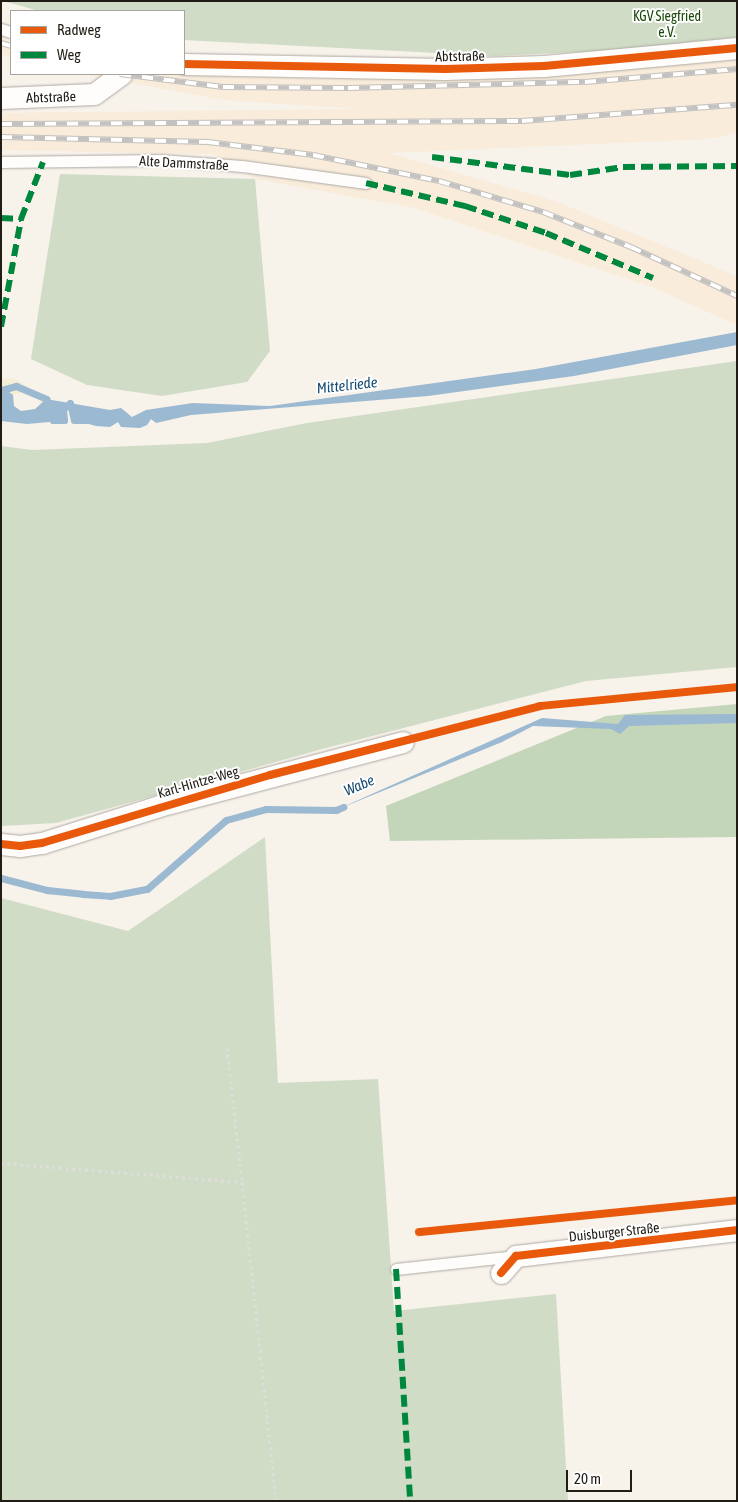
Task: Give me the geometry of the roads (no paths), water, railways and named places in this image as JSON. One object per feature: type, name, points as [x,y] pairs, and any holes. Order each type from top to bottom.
[{"type":"street","name":"Abtstraße","points":[[185,64],[445,69],[524,67],[676,56],[737,48]]},
{"type":"street","name":"Abtstraße","points":[[1,98],[94,94],[121,75]]},
{"type":"street","name":"Karl-Hintze-Weg","points":[[1,844],[20,846],[42,843],[168,804],[403,742]]},
{"type":"street","name":"Duisburger Straße","points":[[516,1256],[737,1230]]},
{"type":"street","points":[[500,1273],[516,1256]]},
{"type":"lane","name":"Alte Dammstraße","points":[[1,162],[160,160],[242,166],[366,183]]},
{"type":"lane","points":[[396,1269],[516,1256]]},
{"type":"water","points":[[737,332],[737,345],[574,376],[428,396],[191,415],[156,423],[151,419],[147,425],[140,428],[121,427],[118,422],[110,427],[96,426],[74,420],[70,403],[110,410],[121,408],[132,417],[146,410],[193,403],[270,406],[536,369]]},
{"type":"water","points":[[1,386],[13,395],[14,406],[21,411],[35,409],[46,399],[70,403],[64,409],[65,417],[61,421],[27,424],[1,421]]},
{"type":"water","points":[[737,714],[737,723],[629,726],[620,734],[611,729],[533,726],[502,742],[336,810],[542,718],[618,724],[625,715]]},
{"type":"waterway","name":"Mittelriede","points":[[1,390],[16,386],[46,399],[53,420],[64,420],[63,409],[70,403],[74,420],[90,420]]},
{"type":"waterway","name":"Wabe","points":[[1,878],[47,890],[83,894],[110,896],[147,889],[226,820],[266,809],[336,810],[343,807]]},
{"type":"railway","points":[[1,43],[10,46]]},
{"type":"railway","points":[[128,75],[223,87],[348,88],[585,82],[737,69]]},
{"type":"railway","points":[[1,124],[522,121],[737,105]]},
{"type":"railway","points":[[1,137],[208,142],[313,155],[439,181],[543,212],[631,247],[737,296]]},
{"type":"park label","name":"KGV Siegfried e.V.","points":[[667,24]]}]
